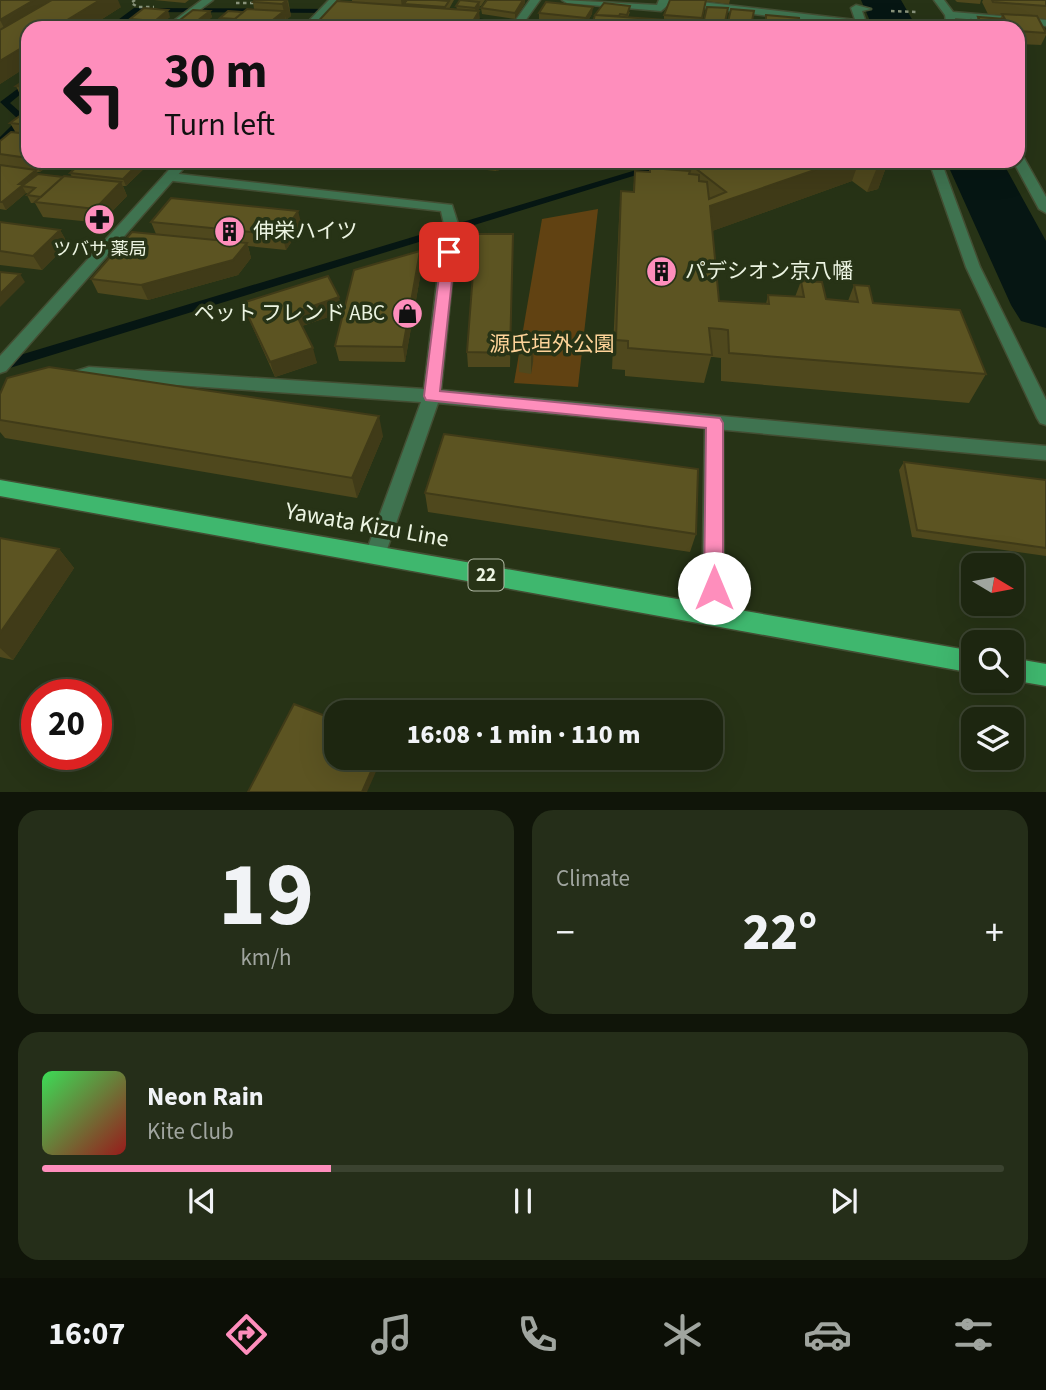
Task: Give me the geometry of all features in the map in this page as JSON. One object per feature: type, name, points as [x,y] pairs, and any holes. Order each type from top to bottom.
[{"type":"main road","name":"Yawata Kizu Line","points":[[0,488],[961,660]]},
{"type":"main road","points":[[1024,671],[1046,675]]},
{"type":"street","points":[[178,21],[208,0]]},
{"type":"street","points":[[314,21],[334,0]]},
{"type":"street","points":[[520,21],[535,0]]},
{"type":"street","points":[[567,0],[661,8],[662,2],[669,1],[825,21]]},
{"type":"street","points":[[939,0],[950,15],[951,21]]},
{"type":"street","points":[[950,15],[1022,21]]},
{"type":"street","points":[[1025,21],[1046,23]]},
{"type":"street","points":[[0,367],[178,168]]},
{"type":"street","points":[[938,168],[973,267],[1046,418]]},
{"type":"street","points":[[1023,168],[1046,209]]},
{"type":"street","points":[[170,177],[447,208],[451,224],[449,252],[432,396],[375,555]]},
{"type":"street","points":[[51,384],[89,373],[432,396],[1046,453]]},
{"type":"street","points":[[713,615],[714,423]]},
{"type":"path","points":[[859,6],[928,13]]},
{"type":"green space","name":"源氏垣外公園","points":[[598,209],[578,387],[514,383],[542,219]]},
{"type":"building","points":[[0,0],[34,0],[0,20]]},
{"type":"building","points":[[52,0],[100,0],[66,21],[21,21],[21,48],[0,61],[0,30]]},
{"type":"building","points":[[287,0],[282,4],[253,2]]},
{"type":"building","points":[[407,0],[449,1],[445,7],[404,4]]},
{"type":"building","points":[[460,0],[479,2],[475,8],[456,6]]},
{"type":"building","points":[[487,0],[523,0],[515,13],[481,8]]},
{"type":"building","points":[[670,0],[706,0],[702,18],[664,15]]},
{"type":"building","points":[[992,0],[1046,0],[1046,6],[993,2]]},
{"type":"building","points":[[337,1],[479,11],[473,21],[318,21]]},
{"type":"building","points":[[546,2],[593,7],[586,18],[539,13]]},
{"type":"building","points":[[604,3],[630,6],[627,15],[595,15]]},
{"type":"building","points":[[707,7],[728,8],[725,21],[704,20]]},
{"type":"building","points":[[144,8],[168,10],[155,21],[130,19]]},
{"type":"building","points":[[247,9],[284,11],[272,21],[232,21]]},
{"type":"building","points":[[731,9],[754,11],[752,21],[728,21]]},
{"type":"building","points":[[193,10],[210,11],[197,21],[180,20]]},
{"type":"building","points":[[228,11],[243,12],[235,19],[220,18]]},
{"type":"building","points":[[1002,14],[1037,16],[1046,33],[1025,32],[1025,21],[980,21],[978,17],[1005,19]]},
{"type":"building","points":[[595,15],[682,21],[593,21]]},
{"type":"building","points":[[766,15],[799,18],[799,21],[766,21]]},
{"type":"building","points":[[21,115],[21,124],[10,123]]},
{"type":"building","points":[[11,132],[21,133],[21,157],[0,154],[0,141]]},
{"type":"building","points":[[0,165],[36,170],[19,184],[24,184],[0,202]]},
{"type":"building","points":[[75,168],[134,168],[123,179],[70,173]]},
{"type":"building","name":"パデシオン京八幡","points":[[650,168],[690,171],[689,174],[699,175],[699,181],[707,182],[709,199],[726,192],[695,168],[821,168],[710,206],[719,301],[769,304],[768,295],[804,297],[801,281],[822,282],[826,299],[858,302],[854,285],[869,286],[873,303],[960,310],[986,374],[729,353],[728,330],[721,329],[709,328],[712,355],[628,348],[628,341],[616,340],[621,191],[634,192],[635,171],[650,172]]},
{"type":"building","points":[[38,174],[63,177],[41,197],[27,195],[35,188],[22,186]]},
{"type":"building","points":[[64,176],[121,182],[95,209],[35,202]]},
{"type":"building","points":[[171,198],[298,211],[282,235],[151,222]]},
{"type":"building","points":[[0,222],[60,230],[33,256],[0,251]]},
{"type":"building","points":[[132,232],[247,243],[233,260],[141,285],[91,279]]},
{"type":"building","points":[[476,234],[513,234],[510,353],[467,352]]},
{"type":"building","points":[[420,251],[403,347],[335,346],[354,270]]},
{"type":"building","points":[[0,272],[20,274],[0,294]]},
{"type":"building","points":[[328,276],[339,297],[295,312],[313,348],[270,362],[242,303]]},
{"type":"building","points":[[522,341],[534,342],[531,353],[519,352]]},
{"type":"building","points":[[49,367],[379,416],[352,478],[0,420],[0,394],[7,378]]},
{"type":"building","points":[[444,434],[698,469],[696,534],[425,493]]},
{"type":"building","points":[[904,462],[1046,480],[1046,548],[917,530]]},
{"type":"building","points":[[0,538],[59,549],[0,633]]},
{"type":"building","points":[[294,704],[324,715],[324,770],[372,770],[362,792],[248,792]]},
{"type":"waterway","points":[[881,0],[892,21]]},
{"type":"waterway","points":[[121,21],[137,10],[335,11]]},
{"type":"waterway","points":[[460,19],[484,21]]},
{"type":"waterway","points":[[21,90],[4,103],[21,117]]},
{"type":"waterway","points":[[0,142],[21,121]]},
{"type":"waterway","points":[[0,366],[654,168]]},
{"type":"waterway","points":[[978,168],[1046,305]]},
{"type":"place","name":"ツバサ 薬局","points":[[100,219]]},
{"type":"place","name":"伸栄ハイツ","points":[[230,231]]},
{"type":"place","name":"パデシオン京八幡","points":[[662,271]]},
{"type":"place","name":"ペット フレンド ABC","points":[[408,313]]},
{"type":"route","points":[[449,252],[432,396],[714,423],[714,588]]}]
